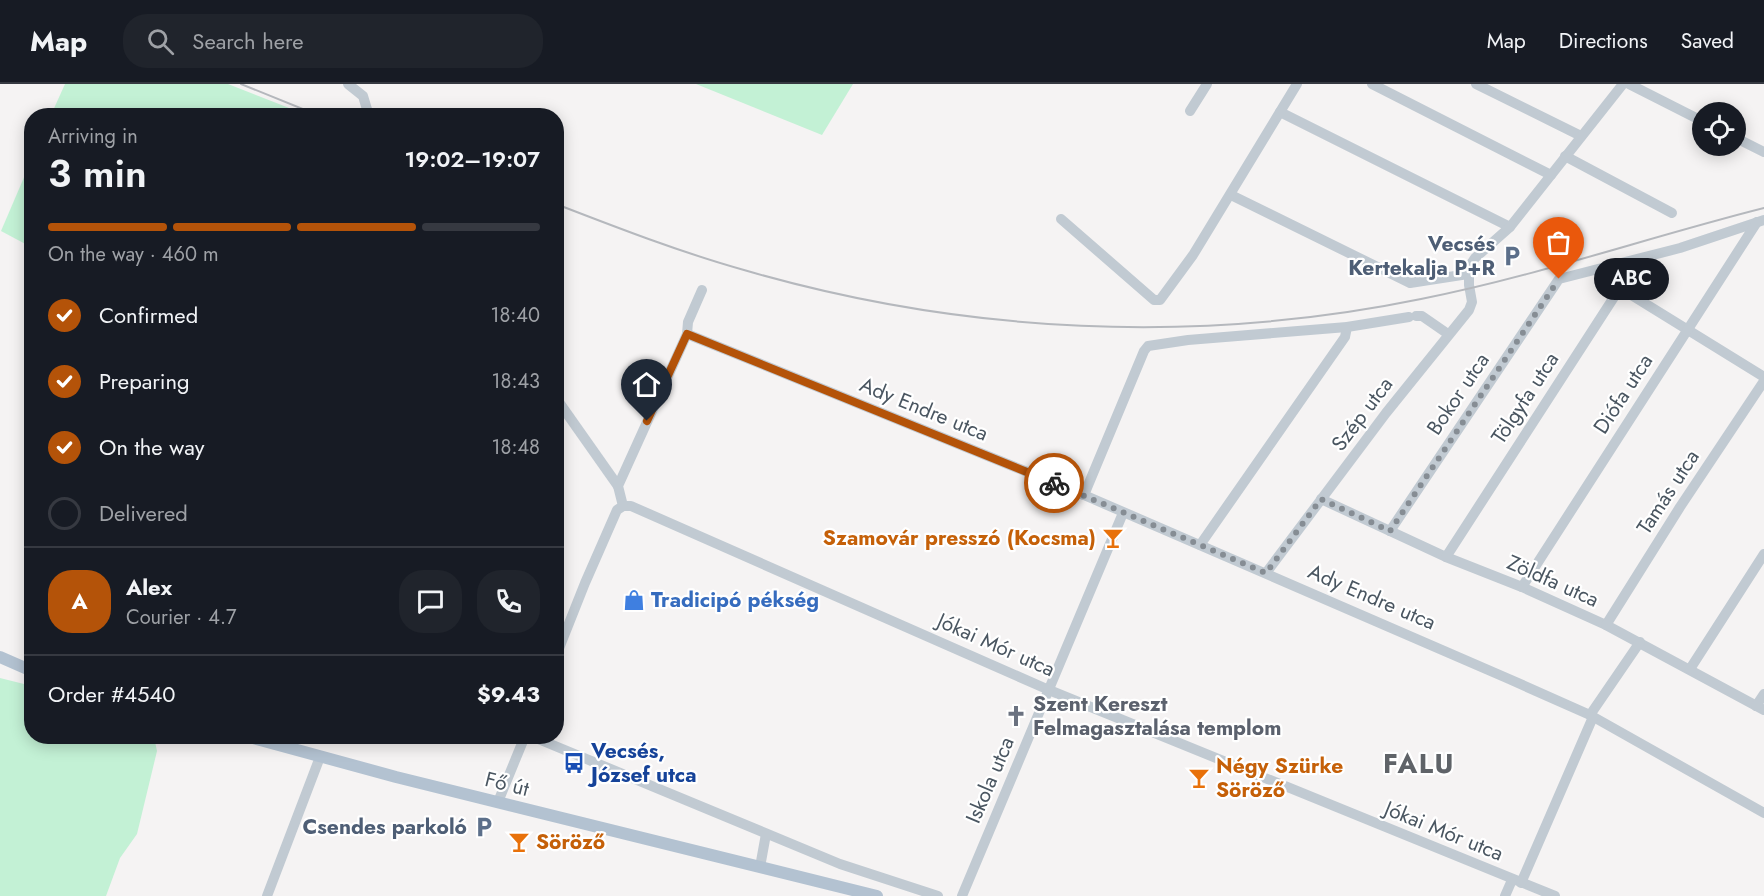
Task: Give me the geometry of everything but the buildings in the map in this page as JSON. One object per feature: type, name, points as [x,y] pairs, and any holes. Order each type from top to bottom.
[{"type":"main road","points":[[0,657],[24,668]]},
{"type":"main road","name":"Fő út","points":[[274,744],[866,894]]},
{"type":"street","points":[[348,84],[363,96],[367,108]]},
{"type":"street","points":[[1190,111],[1208,84]]},
{"type":"street","points":[[1060,219],[1154,300],[1160,300],[1193,255],[1297,84]]},
{"type":"street","points":[[1372,84],[1551,175]]},
{"type":"street","points":[[1476,84],[1581,136]]},
{"type":"street","points":[[1231,195],[1410,283],[1468,274],[1474,258],[1510,227],[1623,84]]},
{"type":"street","points":[[1629,84],[1692,116]]},
{"type":"street","points":[[1280,112],[1510,227]]},
{"type":"street","points":[[1746,143],[1764,152]]},
{"type":"street","points":[[1565,156],[1672,213]]},
{"type":"street","points":[[1638,260],[1760,221]]},
{"type":"street","name":"Diófa utca","points":[[1522,587],[1760,221]]},
{"type":"street","name":"Bokor utca","points":[[1390,531],[1559,279],[1638,260]]},
{"type":"street","name":"Tölgyfa utca","points":[[1446,557],[1638,260]]},
{"type":"street","name":"Szép utca","points":[[1266,573],[1448,334],[1469,310],[1472,302],[1468,274]]},
{"type":"street","points":[[1620,288],[1764,379]]},
{"type":"street","points":[[618,486],[687,334],[688,322],[702,290]]},
{"type":"street","points":[[1084,495],[1148,346],[1188,340],[1347,327],[1412,316],[1422,316],[1448,334]]},
{"type":"street","points":[[1200,545],[1345,337],[1347,327]]},
{"type":"street","name":"Ady Endre utca","points":[[687,334],[1084,495],[1592,716],[1764,813]]},
{"type":"street","name":"Tamás utca","points":[[1606,625],[1764,379]]},
{"type":"street","points":[[564,409],[618,486],[623,506],[617,510],[564,636]]},
{"type":"street","name":"Zöldfa utca","points":[[1321,499],[1446,557],[1522,587],[1606,625],[1760,708]]},
{"type":"street","name":"Jókai Mór utca","points":[[623,506],[631,506],[1049,690],[1555,896]]},
{"type":"street","name":"Iskola utca","points":[[962,896],[1123,513]]},
{"type":"street","points":[[1690,669],[1764,554]]},
{"type":"street","points":[[1505,896],[1517,881],[1592,716],[1640,642]]},
{"type":"street","points":[[1760,708],[1764,694]]},
{"type":"street","points":[[498,802],[522,744]]},
{"type":"street","points":[[550,744],[766,834],[874,876],[890,879],[938,896]]},
{"type":"street","points":[[267,896],[320,757]]},
{"type":"street","points":[[760,867],[766,834]]},
{"type":"street","name":"Fő út","points":[[866,894],[874,876]]},
{"type":"green space","points":[[65,84],[228,84],[289,108],[54,108]]},
{"type":"green space","points":[[696,84],[853,84],[822,135]]},
{"type":"green space","points":[[24,177],[24,243],[1,231]]},
{"type":"green space","points":[[0,678],[24,684],[24,744],[156,744],[157,751],[137,834],[120,858],[106,896],[0,896]]},
{"type":"railway","points":[[241,84],[300,108]]},
{"type":"railway","points":[[564,207],[696,255],[827,292],[911,308],[996,319],[1081,326],[1166,327],[1252,323],[1337,314],[1421,299],[1550,268],[1764,208]]},
{"type":"way so far","points":[[1054,483],[1266,573],[1321,499],[1390,531],[1559,279]]},
{"type":"place","name":"Vecsés Kertekalja P+R","points":[[1512,256]]},
{"type":"place","name":"ABC","points":[[1559,279]]},
{"type":"place","name":"Szamovár presszó (Kocsma)","points":[[1113,538]]},
{"type":"place","name":"Tradicipó pékség","points":[[634,600]]},
{"type":"place","name":"Szent Kereszt Felmagasztalása templom","points":[[1016,716]]},
{"type":"place","name":"Vecsés, József utca","points":[[574,763]]},
{"type":"place","name":"Négy Szürke Söröző","points":[[1199,778]]},
{"type":"place","name":"Csendes parkoló","points":[[484,827]]},
{"type":"place","name":"Söröző","points":[[519,842]]},
{"type":"district","name":"FALU","points":[[1419,763]]},
{"type":"route","points":[[647,421],[687,334],[1054,483]]}]
